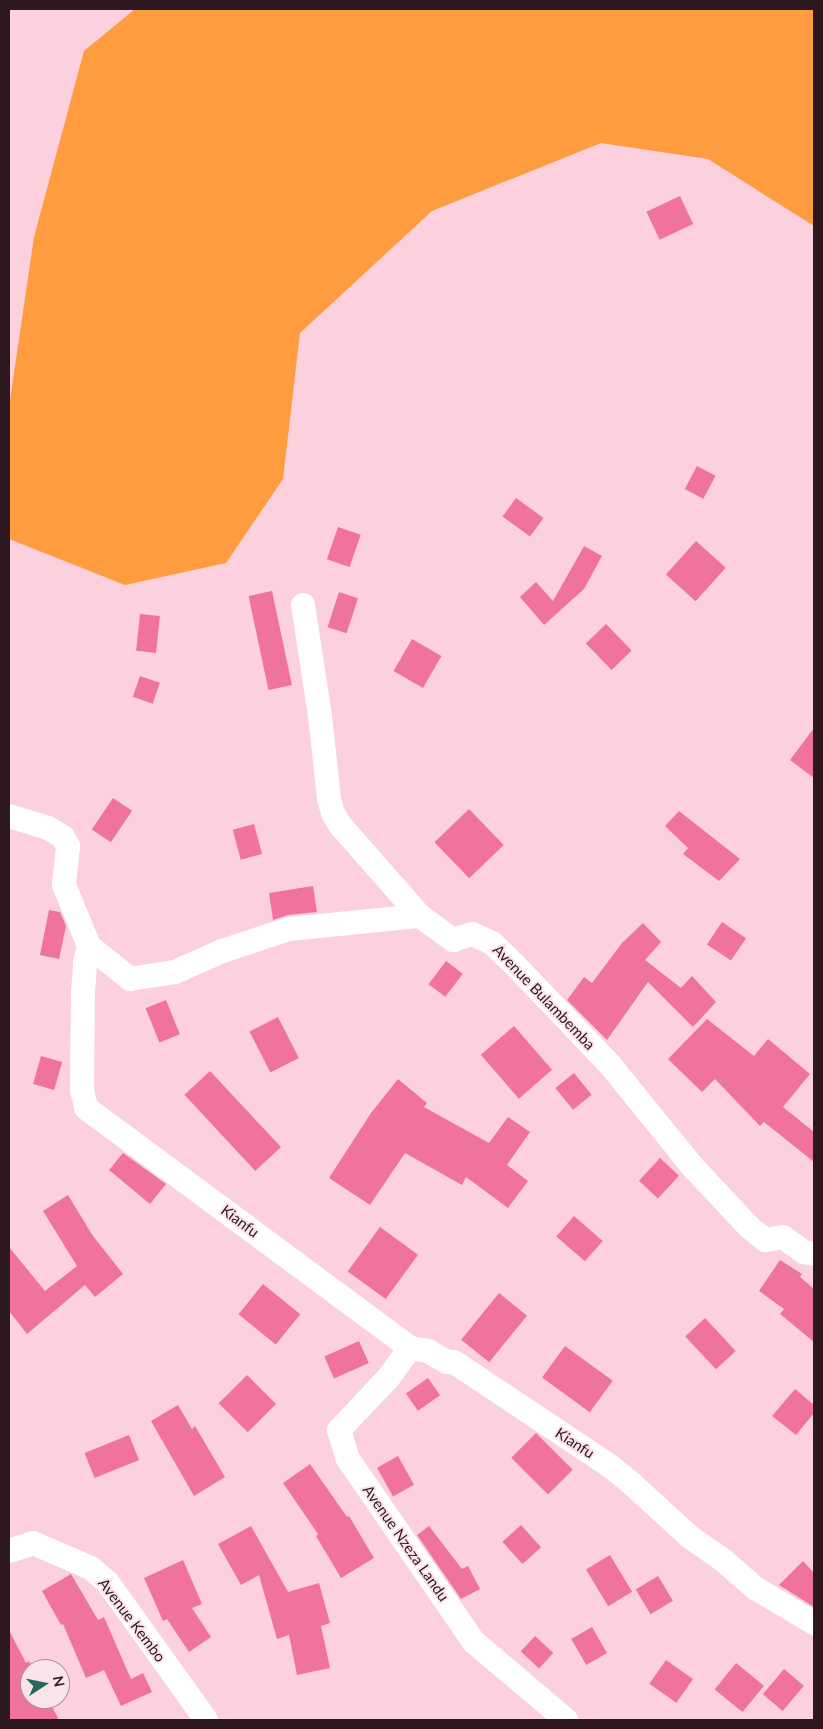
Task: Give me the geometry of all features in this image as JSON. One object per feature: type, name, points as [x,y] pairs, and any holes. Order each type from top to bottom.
[{"type":"street","name":"Avenue Bulambemba","points":[[303,605],[332,813],[340,825],[420,916],[453,940],[472,934],[492,943],[611,1066],[692,1166],[749,1227],[765,1240],[783,1237],[804,1252],[814,1254]]},
{"type":"street","points":[[9,816],[48,828],[63,837],[68,846],[64,885],[89,946],[130,978],[175,972],[222,951],[289,929],[420,916]]},
{"type":"street","name":"Kianfu","points":[[89,946],[85,964],[83,990],[82,1090],[86,1108],[410,1348],[428,1351],[447,1362],[454,1362],[610,1466],[690,1537],[755,1588],[814,1623]]},
{"type":"street","name":"Avenue Nzeza Landu","points":[[410,1348],[389,1377],[339,1430],[348,1459],[474,1642],[566,1720]]},
{"type":"street","name":"Avenue Kembo","points":[[9,1551],[32,1543],[91,1568],[108,1583],[206,1720]]},
{"type":"shaded area","points":[[135,9],[814,9],[814,226],[708,159],[601,143],[432,211],[300,333],[283,479],[226,563],[125,585],[9,539],[9,407],[34,237],[84,51]]},
{"type":"building","points":[[680,196],[693,224],[660,240],[646,212]]},
{"type":"building","points":[[697,466],[716,476],[703,499],[685,489]]},
{"type":"building","points":[[516,498],[544,518],[530,537],[502,517]]},
{"type":"building","points":[[338,527],[361,535],[350,567],[327,559]]},
{"type":"building","points":[[696,541],[726,568],[696,601],[666,574]]},
{"type":"building","points":[[584,546],[602,556],[584,589],[544,625],[520,597],[536,582],[553,601]]},
{"type":"building","points":[[272,591],[292,685],[268,690],[249,596]]},
{"type":"building","points":[[339,592],[358,598],[347,633],[328,627]]},
{"type":"building","points":[[140,614],[160,616],[156,653],[136,651]]},
{"type":"building","points":[[606,624],[632,651],[612,670],[586,643]]},
{"type":"building","points":[[412,639],[441,656],[423,688],[394,671]]},
{"type":"building","points":[[140,676],[160,683],[153,704],[133,697]]},
{"type":"building","points":[[814,728],[814,778],[790,760]]},
{"type":"building","points":[[113,798],[132,811],[111,842],[92,830]]},
{"type":"building","points":[[469,809],[504,845],[469,878],[434,842]]},
{"type":"building","points":[[679,811],[740,859],[719,881],[683,854],[688,848],[665,826]]},
{"type":"building","points":[[254,824],[262,854],[241,860],[233,830]]},
{"type":"building","points":[[313,886],[317,912],[288,915],[273,920],[269,893]]},
{"type":"building","points":[[49,910],[60,912],[66,926],[59,959],[40,955]]},
{"type":"building","points":[[722,922],[746,938],[731,961],[707,944]]},
{"type":"building","points":[[643,923],[661,942],[645,960],[681,988],[692,976],[716,1002],[693,1027],[648,982],[607,1040],[567,1000],[584,977],[592,983],[622,943]]},
{"type":"building","points":[[446,961],[463,974],[445,997],[429,984]]},
{"type":"building","points":[[166,1000],[180,1034],[159,1043],[146,1008]]},
{"type":"building","points":[[278,1017],[299,1058],[270,1073],[249,1032]]},
{"type":"building","points":[[707,1019],[754,1056],[768,1039],[810,1074],[783,1107],[814,1132],[814,1162],[764,1122],[760,1126],[715,1079],[702,1092],[668,1059]]},
{"type":"building","points":[[514,1026],[552,1070],[519,1099],[481,1055]]},
{"type":"building","points":[[41,1056],[62,1062],[54,1090],[33,1084]]},
{"type":"building","points":[[210,1071],[281,1147],[255,1171],[184,1095]]},
{"type":"building","points":[[574,1073],[592,1095],[573,1110],[555,1088]]},
{"type":"building","points":[[398,1079],[427,1103],[424,1107],[489,1143],[508,1117],[530,1132],[507,1165],[528,1181],[508,1208],[466,1177],[462,1185],[405,1153],[370,1205],[329,1178],[371,1113]]},
{"type":"building","points":[[123,1153],[166,1184],[150,1204],[109,1170]]},
{"type":"building","points":[[660,1158],[679,1176],[658,1198],[639,1181]]},
{"type":"building","points":[[68,1195],[93,1236],[123,1274],[95,1297],[85,1285],[27,1334],[9,1311],[9,1247],[45,1291],[77,1266],[43,1211]]},
{"type":"building","points":[[574,1216],[603,1241],[585,1261],[556,1236]]},
{"type":"building","points":[[380,1227],[418,1255],[386,1299],[348,1271]]},
{"type":"building","points":[[780,1260],[802,1274],[800,1277],[814,1289],[814,1342],[780,1314],[784,1309],[759,1291]]},
{"type":"building","points":[[263,1284],[300,1314],[276,1345],[238,1314]]},
{"type":"building","points":[[499,1293],[527,1316],[489,1362],[461,1340]]},
{"type":"building","points":[[705,1318],[736,1351],[716,1369],[685,1336]]},
{"type":"building","points":[[359,1341],[369,1363],[334,1378],[324,1356]]},
{"type":"building","points":[[565,1346],[613,1381],[590,1412],[542,1378]]},
{"type":"building","points":[[247,1375],[276,1404],[248,1432],[219,1403]]},
{"type":"building","points":[[428,1378],[440,1395],[418,1411],[406,1393]]},
{"type":"building","points":[[795,1389],[814,1405],[814,1413],[796,1435],[772,1416]]},
{"type":"building","points":[[178,1405],[192,1429],[195,1426],[225,1477],[194,1496],[151,1421]]},
{"type":"building","points":[[536,1433],[573,1470],[548,1495],[511,1458]]},
{"type":"building","points":[[129,1435],[139,1460],[95,1478],[84,1453]]},
{"type":"building","points":[[398,1456],[414,1485],[393,1496],[377,1468]]},
{"type":"building","points":[[310,1464],[347,1517],[349,1516],[374,1558],[341,1578],[316,1536],[318,1534],[283,1483]]},
{"type":"building","points":[[521,1525],[541,1547],[522,1564],[502,1542]]},
{"type":"building","points":[[251,1526],[288,1592],[319,1583],[330,1623],[321,1626],[330,1668],[297,1675],[289,1635],[277,1639],[259,1575],[241,1585],[218,1544]]},
{"type":"building","points":[[429,1526],[462,1569],[468,1566],[480,1589],[461,1599],[417,1535]]},
{"type":"building","points":[[610,1555],[632,1592],[608,1606],[586,1569]]},
{"type":"building","points":[[183,1560],[202,1604],[192,1608],[211,1637],[189,1652],[167,1619],[163,1621],[144,1578]]},
{"type":"building","points":[[803,1561],[814,1573],[814,1607],[779,1585]]},
{"type":"building","points":[[71,1574],[98,1620],[104,1617],[131,1679],[143,1673],[152,1692],[121,1706],[104,1670],[86,1678],[63,1624],[61,1625],[42,1591]]},
{"type":"building","points":[[658,1576],[673,1601],[651,1614],[636,1589]]},
{"type":"building","points":[[592,1627],[607,1653],[586,1665],[571,1639]]},
{"type":"building","points":[[9,1630],[24,1659],[20,1659],[20,1709],[53,1709],[59,1720],[9,1720]]},
{"type":"building","points":[[535,1636],[553,1653],[539,1668],[521,1651]]},
{"type":"building","points":[[666,1660],[693,1679],[676,1703],[649,1684]]},
{"type":"building","points":[[736,1663],[764,1686],[743,1712],[715,1689]]},
{"type":"building","points":[[784,1669],[804,1686],[783,1711],[763,1694]]}]
